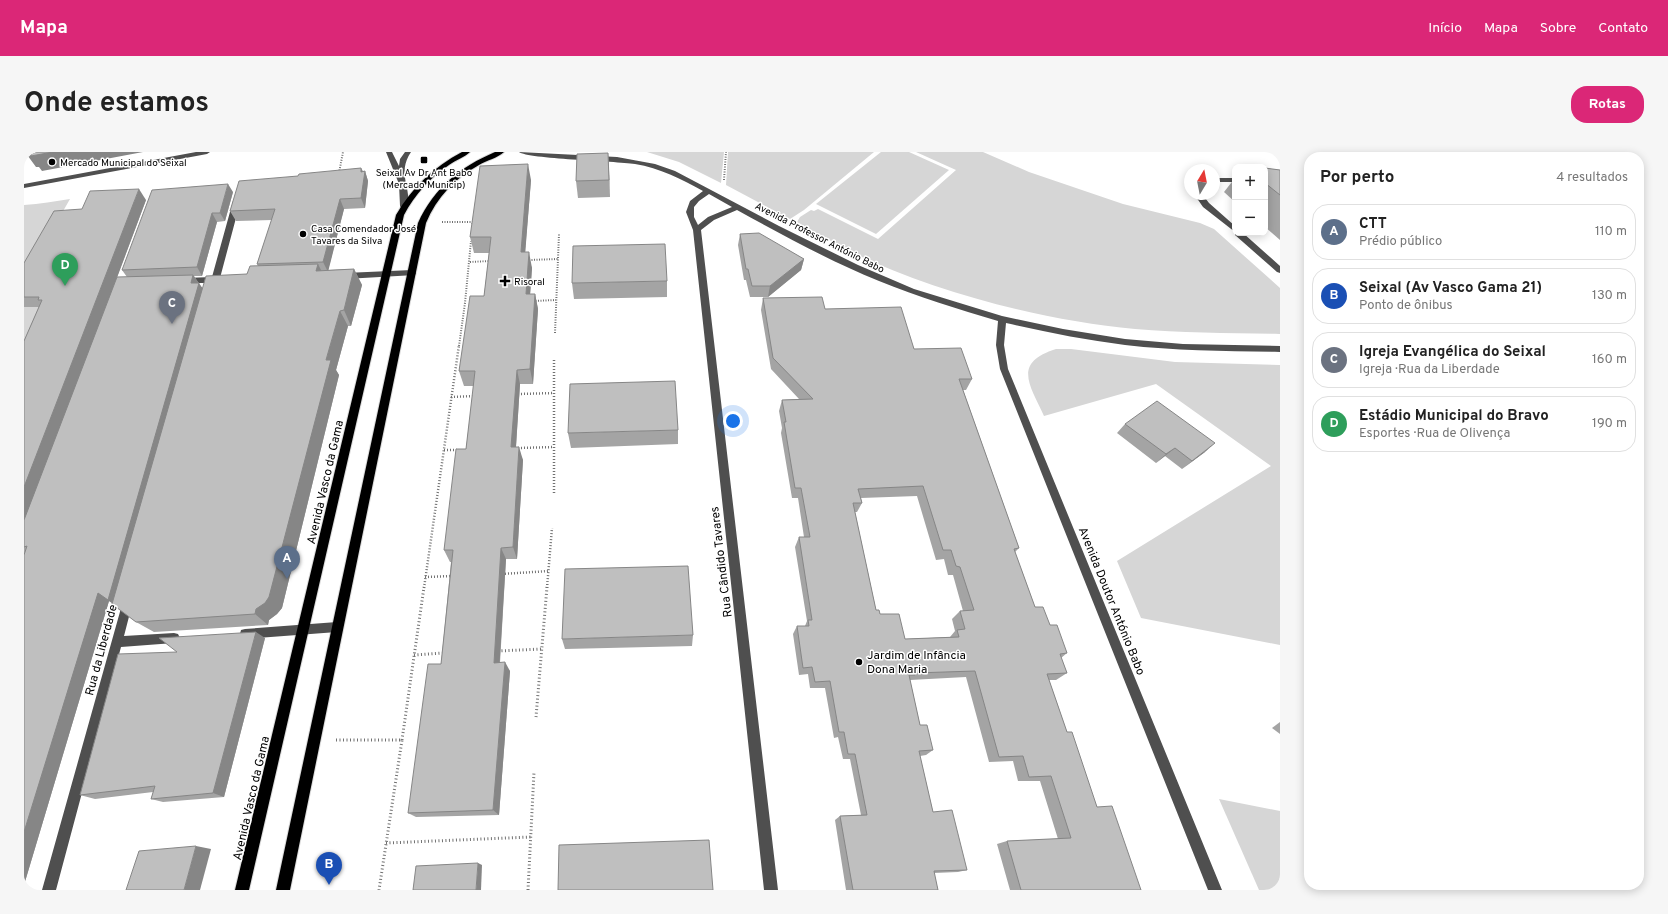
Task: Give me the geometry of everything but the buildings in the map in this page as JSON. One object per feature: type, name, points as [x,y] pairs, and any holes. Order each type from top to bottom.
[{"type":"main road","points":[[404,206],[428,179],[453,159],[467,152]]},
{"type":"main road","points":[[283,890],[422,223],[426,211],[442,189],[455,177],[471,166],[501,152]]},
{"type":"main road","name":"Avenida Vasco da Gama","points":[[242,890],[386,274],[400,215],[404,206]]},
{"type":"street","points":[[24,186],[207,152]]},
{"type":"street","name":"Avenida Vasco da Gama","points":[[389,152],[403,184],[404,206]]},
{"type":"street","points":[[403,184],[401,167],[403,159],[408,152]]},
{"type":"street","name":"Avenida Professor António Babo","points":[[522,152],[644,163],[673,172],[836,258],[882,279],[963,308],[1002,319],[1058,331],[1126,342],[1183,347],[1280,349]]},
{"type":"street","points":[[1220,180],[1232,180]]},
{"type":"street","name":"Rua Cândido Tavares","points":[[709,191],[696,198],[691,204],[689,210],[690,218],[697,230],[771,890]]},
{"type":"street","points":[[210,296],[218,280],[238,193]]},
{"type":"street","points":[[1202,200],[1206,205],[1232,227]]},
{"type":"street","points":[[697,230],[704,222],[714,216],[739,207]]},
{"type":"street","points":[[1241,236],[1280,270]]},
{"type":"street","points":[[340,276],[412,273]]},
{"type":"street","points":[[176,282],[218,280]]},
{"type":"street","name":"Avenida Doutor António Babo","points":[[1002,319],[1000,346],[1004,369],[1215,890]]},
{"type":"street","name":"Rua da Liberdade","points":[[49,890],[131,591]]},
{"type":"street","points":[[234,634],[337,627]]},
{"type":"street","points":[[117,642],[187,638]]},
{"type":"path","points":[[338,177],[343,152]]},
{"type":"path","points":[[709,191],[723,184],[726,152]]},
{"type":"path","points":[[422,223],[473,222],[472,228]]},
{"type":"path","points":[[555,333],[559,234]]},
{"type":"path","points":[[379,890],[452,397],[465,303],[472,235]]},
{"type":"path","points":[[526,260],[558,259]]},
{"type":"path","points":[[470,262],[494,261]]},
{"type":"path","points":[[526,301],[556,300]]},
{"type":"path","points":[[465,303],[472,303]]},
{"type":"path","points":[[554,360],[554,493]]},
{"type":"path","points":[[515,394],[554,393]]},
{"type":"path","points":[[452,397],[475,396]]},
{"type":"path","points":[[514,448],[554,447]]},
{"type":"path","points":[[444,450],[459,450]]},
{"type":"path","points":[[536,716],[552,528]]},
{"type":"path","points":[[495,574],[549,571]]},
{"type":"path","points":[[425,577],[456,576]]},
{"type":"path","points":[[497,651],[542,649]]},
{"type":"path","points":[[414,655],[452,653]]},
{"type":"path","points":[[314,740],[402,740]]},
{"type":"path","points":[[528,890],[534,772]]},
{"type":"path","points":[[386,843],[531,837]]},
{"type":"shaded area","points":[[647,152],[724,152],[721,183],[679,162]]},
{"type":"shaded area","points":[[728,152],[874,152],[804,210],[790,219],[726,185]]},
{"type":"shaded area","points":[[881,152],[909,152],[949,170],[876,234],[816,204]]},
{"type":"shaded area","points":[[916,152],[983,152],[1029,172],[1123,204],[1200,223],[1214,229],[1280,288],[1280,334],[1135,329],[1100,325],[1027,312],[954,292],[885,267],[853,253],[797,222],[800,217],[811,210],[814,211],[818,209],[878,239],[956,170]]},
{"type":"shaded area","points":[[70,199],[54,227],[78,247],[24,374],[24,205]]},
{"type":"shaded area","points":[[1056,349],[1071,349],[1175,362],[1280,365],[1280,645],[1141,618],[1117,561],[1271,466],[1156,384],[1044,416],[1030,385],[1028,376],[1029,368],[1034,361],[1042,355]]},
{"type":"shaded area","points":[[1219,799],[1280,811],[1280,890],[1259,890]]},
{"type":"place","name":"Seixal Av Dr Ant Babo (Mercado Municip)","points":[[424,160]]},
{"type":"place","name":"Mercado Municipal do Seixal","points":[[52,162]]},
{"type":"place","name":"Casa Comendador José Tavares da Silva","points":[[303,234]]},
{"type":"place","name":"Risoral","points":[[505,281]]},
{"type":"place","name":"Estádio Municipal do Bravo","points":[[65,286]]},
{"type":"place","name":"Igreja Evangélica do Seixal","points":[[172,324]]},
{"type":"place","name":"CTT","points":[[287,579]]},
{"type":"place","name":"Jardim de Infância Dona Maria","points":[[859,662]]},
{"type":"place","name":"Seixal (Av Vasco Gama 21)","points":[[329,885]]}]
